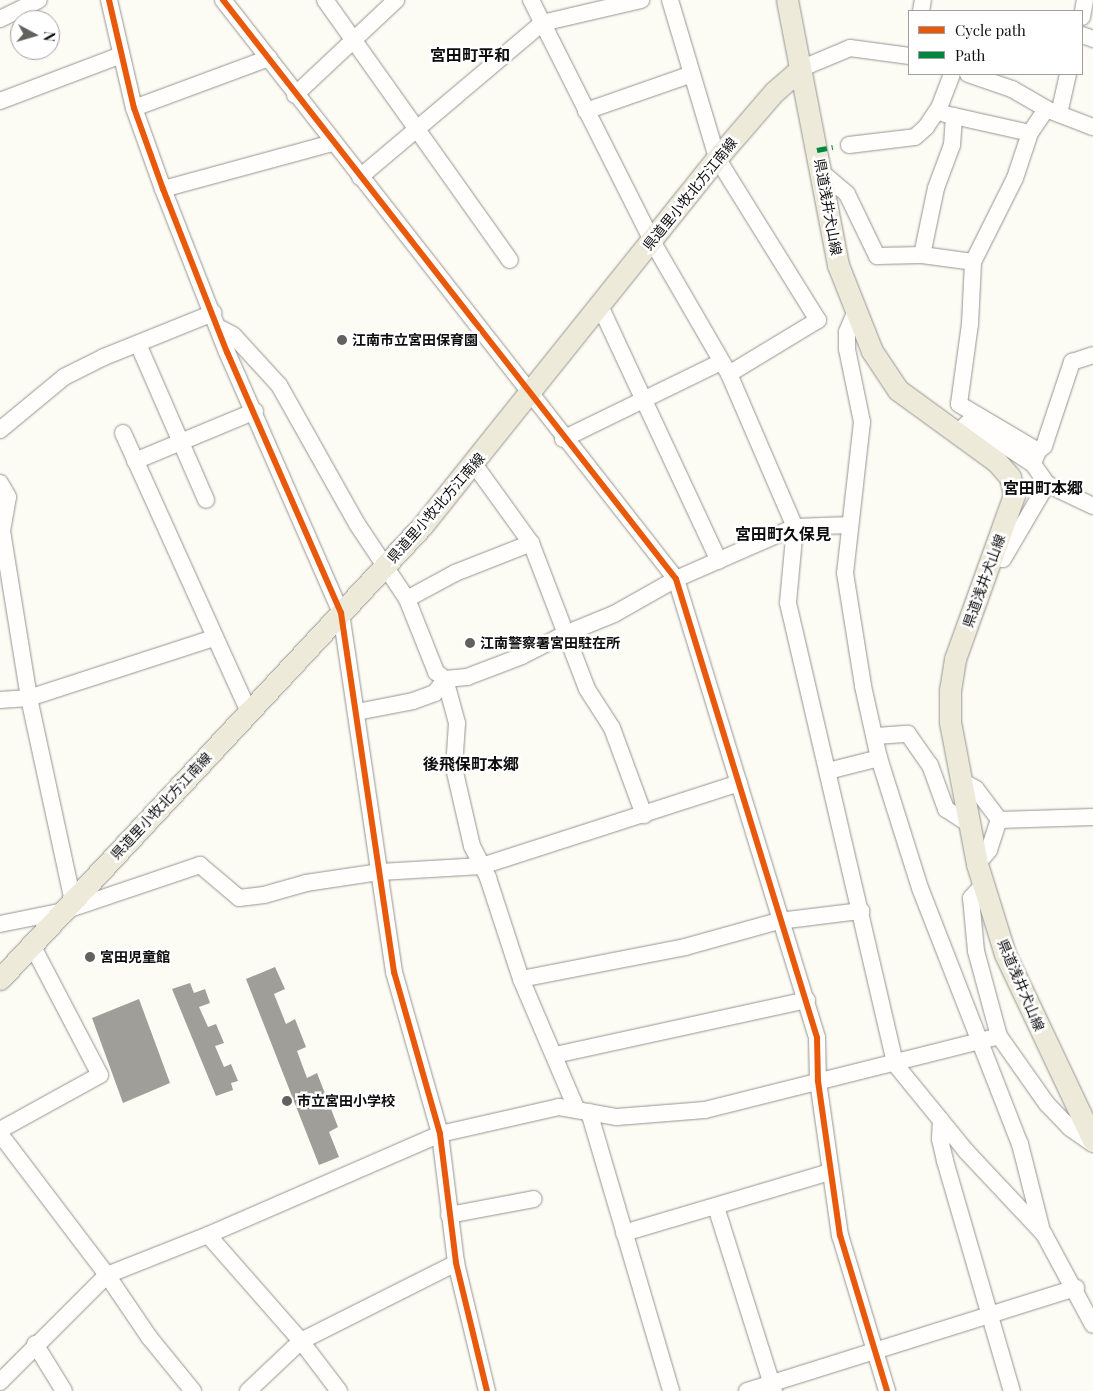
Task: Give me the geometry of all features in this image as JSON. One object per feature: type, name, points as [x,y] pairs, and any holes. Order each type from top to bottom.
[{"type":"main road","points":[[787,0],[800,69]]},
{"type":"main road","name":"県道里小牧北方江南線","points":[[0,979],[384,568],[474,464],[717,158],[774,92],[800,69]]},
{"type":"main road","name":"県道浅井犬山線","points":[[800,69],[838,265],[855,313],[872,351],[898,390],[997,462],[1010,478],[1014,495],[994,556],[955,659],[950,689],[950,722],[978,864],[1020,990],[1088,1121],[1093,1140]]},
{"type":"street","points":[[0,16],[39,0]]},
{"type":"street","points":[[109,0],[134,108],[163,189],[215,320],[341,613],[394,972],[440,1134],[456,1263],[487,1391]]},
{"type":"street","points":[[223,0],[563,439],[676,579],[780,921],[818,1038],[818,1081],[840,1234],[886,1391]]},
{"type":"street","points":[[325,0],[418,127],[460,192],[510,260]]},
{"type":"street","points":[[295,95],[396,0]]},
{"type":"street","points":[[531,0],[652,241],[725,368],[795,527],[788,603],[895,1064],[941,1120],[1044,1234],[1076,1288],[1093,1325]]},
{"type":"street","points":[[360,178],[542,23],[619,2],[641,0]]},
{"type":"street","points":[[563,439],[644,400],[725,368],[818,320],[717,158],[670,0]]},
{"type":"street","points":[[1083,13],[1086,0]]},
{"type":"street","points":[[800,69],[825,56],[850,48],[908,56]]},
{"type":"street","points":[[0,101],[121,55]]},
{"type":"street","points":[[134,108],[269,58]]},
{"type":"street","points":[[586,111],[692,74]]},
{"type":"street","points":[[849,145],[915,137],[937,111],[952,75]]},
{"type":"street","points":[[971,75],[1012,88],[1052,112],[1093,127]]},
{"type":"street","points":[[1068,75],[1052,112],[1030,133],[1015,178],[973,262],[970,324],[959,404],[1036,458],[1047,484],[1093,506]]},
{"type":"street","points":[[937,111],[1030,133]]},
{"type":"street","points":[[922,255],[936,188],[952,145],[954,116]]},
{"type":"street","points":[[163,189],[332,143]]},
{"type":"street","points":[[821,172],[847,194],[877,256],[922,255],[973,262]]},
{"type":"street","points":[[600,306],[719,561]]},
{"type":"street","points":[[855,313],[847,332],[847,349],[862,422],[845,573],[863,686],[876,736],[879,758],[920,888],[1020,1144],[1044,1234]]},
{"type":"street","points":[[0,430],[64,377],[138,344],[215,320]]},
{"type":"street","points":[[215,320],[280,385],[384,568],[407,599],[436,672],[445,679],[457,723],[454,768],[472,846],[482,866],[520,978],[583,1111],[624,1233],[672,1391]]},
{"type":"street","points":[[138,344],[206,500]]},
{"type":"street","points":[[1036,458],[1044,446],[1072,362],[1093,354]]},
{"type":"street","points":[[135,461],[254,412]]},
{"type":"street","points":[[957,432],[969,422],[1036,458]]},
{"type":"street","points":[[123,433],[249,712]]},
{"type":"street","points":[[474,464],[531,543],[587,689],[612,728],[644,815]]},
{"type":"street","points":[[0,483],[8,497],[1,531],[8,617],[29,698],[68,906]]},
{"type":"street","points":[[994,556],[1003,559],[1047,484]]},
{"type":"street","points":[[357,712],[434,693],[445,679],[467,677],[522,656],[565,634],[614,614],[676,579],[795,527],[850,525]]},
{"type":"street","points":[[407,599],[455,573],[531,543]]},
{"type":"street","points":[[0,700],[29,698],[214,638]]},
{"type":"street","points":[[876,736],[908,734],[930,765],[946,809],[969,824]]},
{"type":"street","points":[[828,772],[879,758]]},
{"type":"street","points":[[960,780],[976,789],[999,820]]},
{"type":"street","points":[[0,924],[68,906],[200,865],[239,898],[264,895],[306,883],[380,872],[482,866],[738,783]]},
{"type":"street","points":[[999,820],[1088,817]]},
{"type":"street","points":[[978,864],[989,850],[999,820]]},
{"type":"street","points":[[984,884],[971,898],[976,950],[999,1036],[1047,1104],[1070,1128],[1093,1144]]},
{"type":"street","points":[[520,978],[685,947],[780,921],[861,911]]},
{"type":"street","points":[[0,1130],[100,1076],[32,945]]},
{"type":"street","points":[[555,1055],[807,1000]]},
{"type":"street","points":[[0,1382],[35,1344],[107,1275],[208,1235],[440,1134],[531,1112],[559,1108],[617,1117],[705,1110],[818,1081],[895,1064],[999,1036]]},
{"type":"street","points":[[941,1120],[945,1161],[1012,1391]]},
{"type":"street","points":[[0,1134],[107,1275],[149,1337],[193,1391]]},
{"type":"street","points":[[624,1233],[830,1172]]},
{"type":"street","points":[[449,1215],[534,1199]]},
{"type":"street","points":[[716,1207],[773,1387]]},
{"type":"street","points":[[208,1235],[301,1341],[339,1391]]},
{"type":"street","points":[[248,1391],[301,1341],[456,1263]]},
{"type":"street","points":[[747,1391],[773,1387],[875,1351],[1076,1288]]},
{"type":"street","points":[[35,1344],[64,1391]]},
{"type":"building","points":[[275,967],[285,989],[274,994],[286,1024],[295,1019],[306,1047],[297,1051],[307,1078],[317,1073],[338,1127],[329,1132],[339,1157],[319,1165],[246,979]]},
{"type":"building","points":[[190,983],[194,993],[205,989],[210,1003],[199,1007],[208,1027],[216,1024],[224,1043],[215,1046],[224,1067],[231,1064],[238,1081],[231,1083],[233,1090],[216,1096],[172,989]]},
{"type":"building","points":[[139,999],[170,1083],[123,1103],[92,1018]]},
{"type":"marked path","points":[[817,150],[833,147]]},
{"type":"cycle path","points":[[109,0],[134,108],[163,189],[227,352],[341,613],[394,972],[440,1134],[456,1263],[487,1391]]},
{"type":"cycle path","points":[[223,0],[676,579],[817,1038],[818,1081],[840,1235],[887,1391]]},
{"type":"place","name":"江南市立宮田保育園","points":[[342,340]]},
{"type":"place","name":"江南警察署宮田駐在所","points":[[470,643]]},
{"type":"place","name":"宮田児童館","points":[[90,957]]},
{"type":"place","name":"市立宮田小学校","points":[[287,1101]]},
{"type":"district","name":"宮田町平和","points":[[470,55]]},
{"type":"district","name":"宮田町本郷","points":[[1043,488]]},
{"type":"district","name":"宮田町久保見","points":[[783,534]]},
{"type":"district","name":"後飛保町本郷","points":[[471,764]]}]
